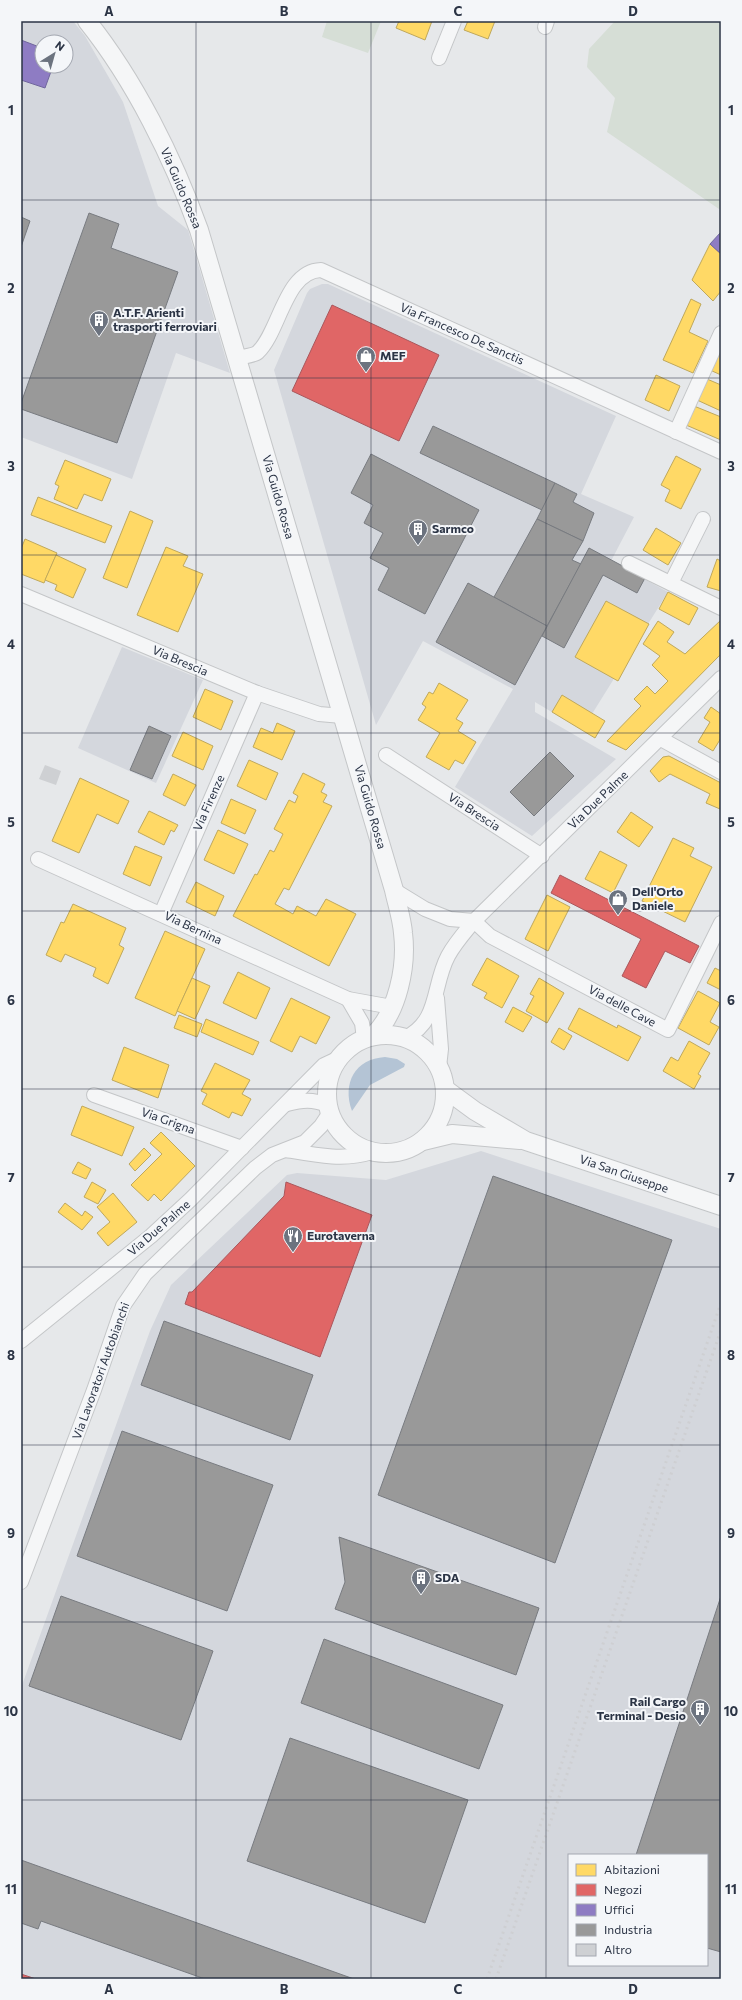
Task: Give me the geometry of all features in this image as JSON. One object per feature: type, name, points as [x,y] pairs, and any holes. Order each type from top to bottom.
[{"type":"street","name":"Via Guido Rossa","points":[[87,21],[124,75],[176,171],[199,230],[394,890],[403,932],[404,947],[401,974],[394,1000],[381,1029],[368,1038]]},
{"type":"street","points":[[439,58],[454,21]]},
{"type":"street","name":"Via Francesco De Sanctis","points":[[238,358],[257,353],[268,339],[296,283],[308,272],[321,270],[721,452]]},
{"type":"street","points":[[676,432],[721,333]]},
{"type":"street","points":[[671,583],[703,519]]},
{"type":"street","points":[[629,563],[721,608]]},
{"type":"street","name":"Via Brescia","points":[[21,594],[257,693],[319,714],[342,716]]},
{"type":"street","name":"Via Due Palme","points":[[404,1038],[414,1034],[428,1020],[436,989],[448,956],[474,921],[661,739],[721,678]]},
{"type":"street","name":"Via Firenze","points":[[161,914],[257,693]]},
{"type":"street","points":[[661,739],[721,772]]},
{"type":"street","name":"Via Brescia","points":[[386,755],[542,856]]},
{"type":"street","name":"Via Bernina","points":[[38,859],[348,999],[394,1000]]},
{"type":"street","points":[[394,890],[425,909],[450,919],[474,921]]},
{"type":"street","name":"Via delle Cave","points":[[474,921],[490,936],[668,1030],[721,923]]},
{"type":"street","name":"Via Due Palme","points":[[436,989],[441,1049],[439,1067]]},
{"type":"street","points":[[348,999],[362,1023],[368,1038]]},
{"type":"street","name":"Via Guido Rossa","points":[[394,1000],[404,1038]]},
{"type":"street","points":[[382,1035],[404,1038],[418,1044],[432,1057],[439,1067],[445,1089],[443,1113],[436,1127],[423,1141],[407,1150],[395,1153],[372,1152],[355,1146],[336,1128],[328,1110],[327,1083],[331,1072],[339,1058],[346,1050],[368,1038],[382,1035]]},
{"type":"street","name":"Via Due Palme","points":[[21,1342],[151,1236],[190,1200],[287,1104],[324,1065],[339,1058]]},
{"type":"street","name":"Via San Giuseppe","points":[[445,1089],[475,1111],[526,1141],[721,1206]]},
{"type":"street","name":"Via Grigna","points":[[94,1095],[242,1148]]},
{"type":"street","points":[[287,1104],[302,1100],[312,1100],[328,1110]]},
{"type":"street","name":"Via Lavoratori Autobianchi","points":[[21,1582],[94,1390],[123,1306],[146,1274],[243,1179],[272,1155],[305,1142],[321,1126],[328,1110]]},
{"type":"street","name":"Via San Giuseppe","points":[[423,1141],[452,1134],[526,1141]]},
{"type":"street","points":[[286,1150],[344,1157],[358,1157],[372,1152]]},
{"type":"shaded area","points":[[21,21],[73,21],[85,36],[123,102],[158,206],[188,230],[230,373],[176,353],[132,479],[21,437]]},
{"type":"shaded area","points":[[327,21],[381,21],[368,53],[322,37]]},
{"type":"shaded area","points":[[615,21],[721,21],[721,208],[719,209],[607,132],[615,98],[587,67],[589,49]]},
{"type":"shaded area","points":[[322,284],[328,284],[616,416],[581,494],[634,517],[611,561],[668,592],[582,730],[535,702],[535,712],[616,759],[532,836],[455,787],[513,689],[423,641],[376,725],[274,370],[307,293],[310,289]]},
{"type":"shaded area","points":[[122,647],[203,680],[156,783],[78,748]]},
{"type":"shaded area","points":[[481,1151],[721,1229],[721,1979],[21,1979],[21,1688],[150,1331],[171,1285],[287,1175],[297,1173],[386,1180]]},
{"type":"water","points":[[385,1057],[397,1059],[405,1064],[404,1067],[370,1085],[352,1111],[349,1101],[349,1091],[350,1082],[354,1074],[366,1062]]},
{"type":"building: Abitazioni","points":[[399,21],[432,21],[425,40],[396,28]]},
{"type":"building: Abitazioni","points":[[468,21],[495,21],[488,39],[464,30]]},
{"type":"building: Abitazioni","points":[[710,244],[721,254],[721,291],[713,301],[692,280]]},
{"type":"building: Abitazioni","points":[[691,299],[701,304],[689,332],[708,341],[693,373],[663,360]]},
{"type":"building: Abitazioni","points":[[721,346],[721,375],[710,370]]},
{"type":"building: Abitazioni","points":[[656,375],[680,386],[669,411],[645,400]]},
{"type":"building: Abitazioni","points":[[707,379],[721,385],[721,411],[697,400]]},
{"type":"building: Abitazioni","points":[[694,406],[721,417],[721,440],[686,425]]},
{"type":"building: Abitazioni","points":[[676,456],[701,469],[681,509],[665,501],[670,490],[661,485]]},
{"type":"building: Abitazioni","points":[[65,460],[111,479],[102,501],[84,494],[77,509],[54,499],[59,486],[55,484]]},
{"type":"building: Abitazioni","points":[[38,497],[112,526],[105,543],[31,515]]},
{"type":"building: Abitazioni","points":[[130,511],[153,521],[127,588],[103,578]]},
{"type":"building: Abitazioni","points":[[656,528],[681,543],[668,565],[643,550]]},
{"type":"building: Abitazioni","points":[[25,539],[57,553],[44,583],[21,574],[21,549]]},
{"type":"building: Abitazioni","points":[[166,547],[188,556],[183,566],[203,574],[178,632],[137,615]]},
{"type":"building: Abitazioni","points":[[56,555],[86,569],[73,598],[55,590],[57,585],[45,580]]},
{"type":"building: Abitazioni","points":[[717,559],[721,561],[721,591],[707,587]]},
{"type":"building: Abitazioni","points":[[668,592],[698,608],[689,625],[659,609]]},
{"type":"building: Abitazioni","points":[[606,601],[649,624],[618,681],[575,657]]},
{"type":"building: Abitazioni","points":[[721,620],[721,654],[626,750],[607,741],[641,706],[634,699],[647,686],[655,694],[668,681],[652,665],[660,656],[643,644],[658,621],[674,632],[667,642],[685,654]]},
{"type":"building: Abitazioni","points":[[439,683],[468,700],[456,719],[463,723],[458,731],[476,742],[463,764],[455,760],[449,770],[426,757],[440,733],[418,720],[426,707],[422,704],[429,692],[433,694]]},
{"type":"building: Abitazioni","points":[[205,689],[233,701],[221,730],[193,717]]},
{"type":"building: Abitazioni","points":[[562,695],[605,721],[595,738],[552,712]]},
{"type":"building: Abitazioni","points":[[711,707],[721,714],[721,738],[713,751],[698,742],[710,722],[704,718]]},
{"type":"building: Abitazioni","points":[[277,723],[295,731],[282,760],[253,747],[261,728],[273,733]]},
{"type":"building: Abitazioni","points":[[183,732],[213,746],[203,770],[172,756]]},
{"type":"building: Abitazioni","points":[[669,756],[721,783],[720,809],[706,803],[710,794],[670,774],[659,782],[650,771],[663,757]]},
{"type":"building: Abitazioni","points":[[249,760],[278,773],[266,800],[237,786]]},
{"type":"building: Abitazioni","points":[[303,773],[325,784],[321,792],[327,795],[323,802],[332,806],[289,890],[284,888],[275,904],[293,914],[297,906],[316,916],[326,899],[356,914],[329,966],[233,916],[255,874],[257,875],[270,850],[274,852],[283,834],[274,829],[289,800],[295,803],[298,796],[293,793]]},
{"type":"building: Abitazioni","points":[[173,774],[196,785],[185,806],[163,795]]},
{"type":"building: Abitazioni","points":[[80,778],[129,801],[118,824],[97,814],[79,853],[52,841]]},
{"type":"building: Abitazioni","points":[[231,799],[256,810],[245,834],[221,823]]},
{"type":"building: Abitazioni","points":[[149,811],[178,825],[174,832],[171,830],[164,845],[138,832]]},
{"type":"building: Abitazioni","points":[[631,812],[653,827],[639,847],[617,832]]},
{"type":"building: Abitazioni","points":[[218,830],[248,844],[234,874],[204,860]]},
{"type":"building: Abitazioni","points":[[673,838],[694,848],[690,856],[712,867],[685,922],[642,901]]},
{"type":"building: Abitazioni","points":[[135,846],[162,857],[150,886],[123,874]]},
{"type":"building: Abitazioni","points":[[600,851],[627,865],[613,893],[585,879]]},
{"type":"building: Abitazioni","points":[[196,882],[224,896],[215,916],[186,902]]},
{"type":"building: Abitazioni","points":[[547,895],[570,907],[548,951],[525,939]]},
{"type":"building: Abitazioni","points":[[73,904],[126,928],[119,945],[124,948],[108,984],[93,976],[96,968],[65,954],[61,962],[46,955],[61,922],[64,923]]},
{"type":"building: Abitazioni","points":[[165,931],[205,949],[175,1016],[135,998]]},
{"type":"building: Abitazioni","points":[[487,958],[519,976],[502,1008],[484,998],[487,993],[472,985]]},
{"type":"building: Abitazioni","points":[[715,968],[721,971],[721,990],[707,983]]},
{"type":"building: Abitazioni","points":[[238,972],[270,988],[256,1019],[223,1003]]},
{"type":"building: Abitazioni","points":[[192,978],[210,986],[195,1019],[177,1011]]},
{"type":"building: Abitazioni","points":[[539,978],[564,993],[547,1023],[526,1011],[534,996],[530,994]]},
{"type":"building: Abitazioni","points":[[698,991],[720,1003],[710,1022],[719,1027],[709,1045],[678,1028]]},
{"type":"building: Abitazioni","points":[[291,998],[330,1017],[316,1044],[300,1036],[292,1052],[270,1041]]},
{"type":"building: Abitazioni","points":[[513,1007],[532,1017],[523,1032],[505,1022]]},
{"type":"building: Abitazioni","points":[[579,1008],[617,1028],[618,1025],[641,1037],[628,1061],[568,1029]]},
{"type":"building: Abitazioni","points":[[179,1015],[202,1024],[197,1037],[174,1028]]},
{"type":"building: Abitazioni","points":[[206,1019],[259,1042],[253,1055],[201,1032]]},
{"type":"building: Abitazioni","points":[[559,1028],[572,1036],[564,1050],[551,1042]]},
{"type":"building: Abitazioni","points":[[689,1041],[710,1053],[698,1074],[701,1076],[694,1089],[663,1071],[671,1057],[678,1061]]},
{"type":"building: Abitazioni","points":[[124,1047],[169,1065],[158,1098],[112,1080]]},
{"type":"building: Abitazioni","points":[[215,1063],[250,1080],[242,1094],[251,1099],[242,1116],[232,1112],[229,1118],[202,1104],[207,1094],[201,1091]]},
{"type":"building: Abitazioni","points":[[82,1106],[134,1127],[122,1156],[71,1135]]},
{"type":"building: Abitazioni","points":[[161,1132],[195,1166],[161,1201],[154,1194],[148,1201],[131,1185],[162,1154],[150,1143]]},
{"type":"building: Abitazioni","points":[[144,1148],[151,1155],[135,1171],[129,1164]]},
{"type":"building: Abitazioni","points":[[78,1162],[91,1169],[86,1179],[72,1173]]},
{"type":"building: Abitazioni","points":[[92,1182],[106,1190],[98,1204],[84,1197]]},
{"type":"building: Abitazioni","points":[[113,1193],[137,1222],[108,1246],[97,1233],[110,1222],[97,1207]]},
{"type":"building: Abitazioni","points":[[65,1203],[82,1216],[85,1211],[93,1217],[82,1230],[58,1212]]},
{"type":"building: Negozi","name":"MEF","points":[[332,305],[439,355],[399,441],[292,391]]},
{"type":"building: Negozi","name":"Dell'Orto Daniele","points":[[560,875],[699,946],[690,963],[665,951],[646,988],[622,976],[641,939],[551,893]]},
{"type":"building: Negozi","name":"Eurotaverna","points":[[286,1182],[372,1215],[320,1357],[185,1304],[189,1292],[192,1292],[284,1196]]},
{"type":"building: Negozi","points":[[21,1974],[36,1979],[21,1979]]},
{"type":"building: Uffici","points":[[21,40],[34,45],[34,74],[50,74],[45,88],[21,80]]},
{"type":"building: Uffici","points":[[721,232],[721,254],[710,244]]},
{"type":"building: Industria","name":"A.T.F. Arienti trasporti ferroviari","points":[[89,213],[119,224],[111,248],[178,272],[117,443],[21,409],[21,403]]},
{"type":"building: Industria","points":[[21,217],[30,221],[21,247]]},
{"type":"building: Industria","points":[[433,426],[555,483],[542,510],[420,453]]},
{"type":"building: Industria","name":"Sarmco","points":[[371,454],[479,510],[425,614],[378,590],[389,568],[370,558],[383,533],[364,523],[373,505],[351,493]]},
{"type":"building: Industria","points":[[555,483],[577,494],[573,502],[594,513],[583,541],[537,519]]},
{"type":"building: Industria","points":[[537,519],[583,541],[572,560],[581,564],[547,626],[494,597]]},
{"type":"building: Industria","points":[[589,548],[645,578],[637,593],[603,575],[564,648],[542,636]]},
{"type":"building: Industria","points":[[468,583],[547,626],[515,685],[436,642]]},
{"type":"building: Industria","points":[[149,726],[171,736],[152,779],[130,770]]},
{"type":"building: Industria","points":[[550,752],[574,776],[534,816],[510,792]]},
{"type":"building: Industria","points":[[493,1176],[672,1240],[555,1563],[378,1495]]},
{"type":"building: Industria","points":[[164,1321],[313,1375],[290,1440],[141,1385]]},
{"type":"building: Industria","points":[[122,1431],[273,1485],[227,1611],[77,1556]]},
{"type":"building: Industria","name":"SDA","points":[[339,1537],[539,1608],[516,1675],[335,1609],[345,1582]]},
{"type":"building: Industria","points":[[61,1596],[213,1651],[181,1740],[29,1686]]},
{"type":"building: Industria","name":"Rail Cargo Terminal - Desio","points":[[721,1596],[721,1952],[708,1948],[708,1854],[636,1854]]},
{"type":"building: Industria","points":[[324,1639],[503,1705],[479,1769],[301,1703]]},
{"type":"building: Industria","points":[[290,1738],[468,1800],[425,1923],[247,1861]]},
{"type":"building: Industria","points":[[21,1860],[354,1979],[205,1979],[41,1921],[38,1929],[21,1923]]},
{"type":"building: Altro","points":[[45,765],[61,771],[56,785],[39,779]]},
{"type":"railway","points":[[487,1979],[721,1303]]},
{"type":"railway","points":[[496,1979],[721,1330]]},
{"type":"place","name":"A.T.F. Arienti trasporti ferroviari","points":[[99,337]]},
{"type":"place","name":"MEF","points":[[366,373]]},
{"type":"place","name":"Sarmco","points":[[418,546]]},
{"type":"place","name":"Dell'Orto Daniele","points":[[618,916]]},
{"type":"place","name":"Eurotaverna","points":[[293,1253]]},
{"type":"place","name":"SDA","points":[[421,1595]]},
{"type":"place","name":"Rail Cargo Terminal - Desio","points":[[700,1726]]}]
